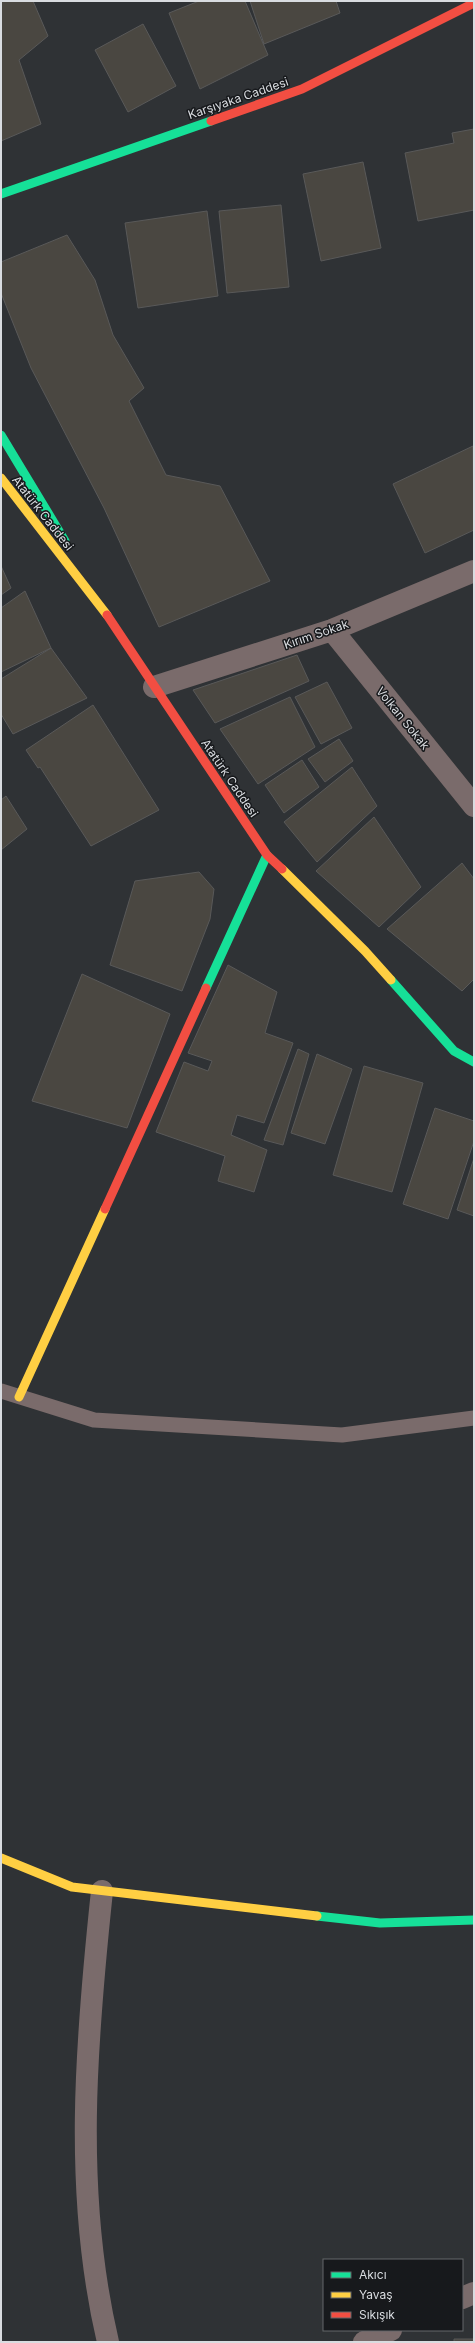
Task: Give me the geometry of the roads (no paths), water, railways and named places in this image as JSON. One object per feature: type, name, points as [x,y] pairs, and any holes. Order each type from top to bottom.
[{"type":"street","name":"Karşıyaka Caddesi","points":[[1,194],[302,88],[474,3]]},
{"type":"street","points":[[1,435],[119,631]]},
{"type":"street","name":"Atatürk Caddesi","points":[[1,478],[119,631],[154,688],[267,855],[365,951],[454,1051],[474,1062]]},
{"type":"street","name":"Kırım Sokak","points":[[154,688],[332,630],[474,571]]},
{"type":"street","name":"Volkan Sokak","points":[[332,630],[474,806]]},
{"type":"street","points":[[19,1397],[267,855]]},
{"type":"street","points":[[1,1858],[72,1887],[102,1891],[380,1923],[474,1920]]},
{"type":"street","points":[[102,1891],[91,1997],[86,2089],[86,2152],[89,2215],[96,2278],[108,2342]]},
{"type":"street","points":[[463,2298],[474,2293]]},
{"type":"street","points":[[364,2342],[389,2331]]},
{"type":"lane","points":[[1,1391],[94,1420],[342,1435],[474,1418]]}]
